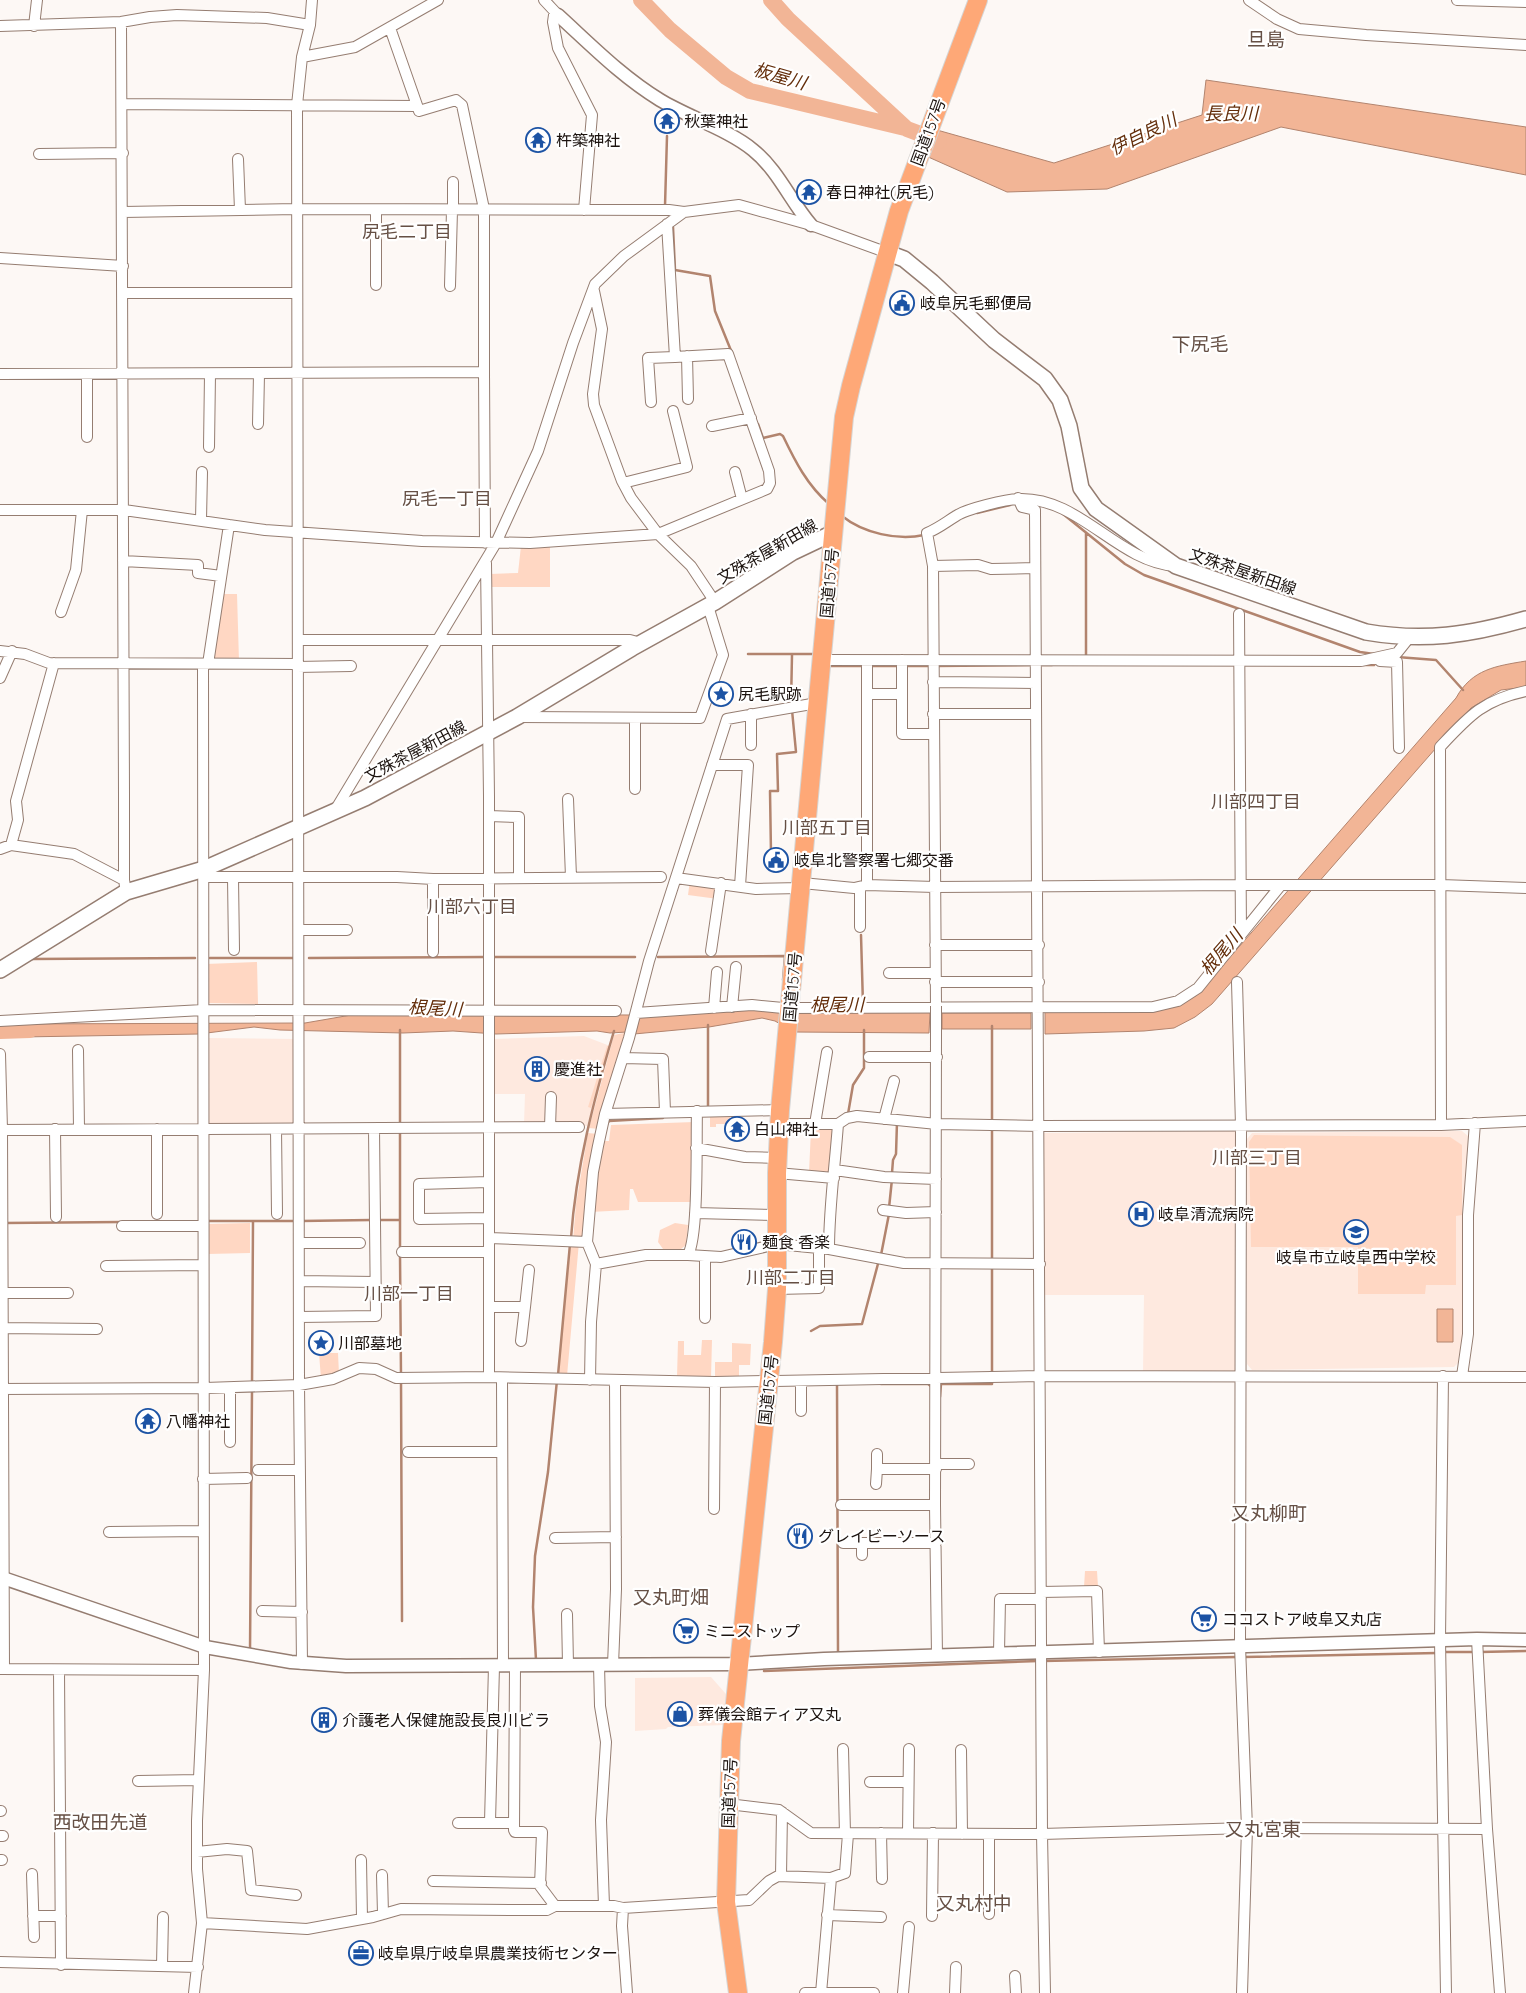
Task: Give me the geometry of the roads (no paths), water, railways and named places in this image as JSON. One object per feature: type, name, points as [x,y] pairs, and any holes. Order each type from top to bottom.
[{"type":"highway","name":"国道157号","points":[[738,1993],[726,1902],[728,1804],[738,1664],[770,1380],[777,1289],[777,1166],[780,1117],[844,417],[850,386],[899,211],[978,0]]},
{"type":"main road","name":"文殊茶屋新田線","points":[[889,249],[932,282],[994,340],[1045,379],[1060,400],[1069,426],[1081,488],[1090,501],[1118,526],[1176,566],[1366,632],[1409,638],[1469,634],[1526,619]]},
{"type":"main road","name":"文殊茶屋新田線","points":[[0,970],[125,886],[203,873],[365,798],[517,717],[641,643],[711,604],[793,552],[833,532]]},
{"type":"street","points":[[34,26],[37,0]]},
{"type":"street","points":[[302,1664],[299,1385],[300,1010],[296,374],[297,106],[302,56],[310,25],[312,0]]},
{"type":"street","points":[[302,56],[355,47],[438,0]]},
{"type":"street","points":[[536,0],[556,15],[601,57],[647,91],[754,151],[775,175],[798,210],[812,225]]},
{"type":"street","points":[[544,0],[556,15]]},
{"type":"street","points":[[1249,0],[1277,19],[1299,29],[1526,45]]},
{"type":"street","points":[[1457,0],[1526,2]]},
{"type":"street","points":[[556,15],[553,22],[558,48],[592,116],[584,210]]},
{"type":"street","points":[[0,26],[121,22],[150,17],[205,16],[267,18],[310,25]]},
{"type":"street","points":[[121,22],[124,212],[125,886]]},
{"type":"street","points":[[390,28],[419,111],[456,100],[462,105],[484,210],[485,543]]},
{"type":"street","points":[[123,104],[417,106]]},
{"type":"street","points":[[39,154],[123,153]]},
{"type":"street","points":[[238,159],[240,210]]},
{"type":"street","points":[[450,286],[453,182]]},
{"type":"street","points":[[124,212],[297,209],[684,212],[739,205],[889,249]]},
{"type":"street","points":[[376,210],[376,285]]},
{"type":"street","points":[[334,812],[486,563],[496,543],[538,451],[573,342],[594,292],[595,284],[624,256],[684,212]]},
{"type":"street","points":[[667,224],[669,228],[675,357]]},
{"type":"street","points":[[0,258],[124,266]]},
{"type":"street","points":[[517,717],[700,718],[723,655],[711,604],[691,566],[658,534],[623,483],[594,404],[593,394],[602,329],[594,292]]},
{"type":"street","points":[[123,293],[297,293]]},
{"type":"street","points":[[0,510],[124,510],[229,525],[297,532],[496,543],[658,534],[767,488],[770,484],[770,471],[728,354],[648,358],[651,402]]},
{"type":"street","points":[[687,356],[688,399]]},
{"type":"street","points":[[0,374],[484,372]]},
{"type":"street","points":[[87,374],[87,437]]},
{"type":"street","points":[[209,447],[210,374]]},
{"type":"street","points":[[258,424],[259,374]]},
{"type":"street","points":[[623,483],[687,467],[672,411]]},
{"type":"street","points":[[712,426],[751,418]]},
{"type":"street","points":[[201,520],[202,472]]},
{"type":"street","points":[[735,472],[742,499]]},
{"type":"street","points":[[937,1656],[935,1505],[937,1057],[933,566],[927,532],[942,527],[957,516],[972,509],[1018,498],[1053,504],[1083,519],[1133,554],[1159,565],[1176,566]]},
{"type":"street","points":[[1018,498],[1022,507],[1035,510],[1040,1126],[1040,1652],[1045,1993]]},
{"type":"street","points":[[61,612],[76,570],[82,510]]},
{"type":"street","points":[[194,1993],[202,1924],[197,1852],[205,1646],[203,1479],[205,1388],[203,1265],[203,873],[206,664],[229,525]]},
{"type":"street","points":[[124,561],[198,565],[198,573],[221,576]]},
{"type":"street","points":[[486,563],[489,816],[489,1377]]},
{"type":"street","points":[[933,566],[978,565],[991,569],[1035,568]]},
{"type":"street","points":[[1238,614],[1241,935]]},
{"type":"street","points":[[1361,660],[1397,653],[1409,638]]},
{"type":"street","points":[[299,640],[630,640],[641,643]]},
{"type":"street","points":[[0,650],[12,651],[49,663],[351,666]]},
{"type":"street","points":[[0,678],[12,651]]},
{"type":"street","points":[[823,657],[867,661],[1361,660],[1397,662],[1399,748]]},
{"type":"street","points":[[902,660],[902,734],[933,734]]},
{"type":"street","points":[[860,927],[864,886],[867,661]]},
{"type":"street","points":[[11,845],[18,820],[16,801],[54,663]]},
{"type":"street","points":[[933,682],[1036,683]]},
{"type":"street","points":[[1441,1125],[1440,747],[1475,711],[1503,696],[1526,691]]},
{"type":"street","points":[[867,694],[902,694]]},
{"type":"street","points":[[590,1380],[591,1322],[596,1264],[587,1242],[593,1172],[605,1114],[676,878],[727,718],[817,703]]},
{"type":"street","points":[[751,714],[751,744]]},
{"type":"street","points":[[933,714],[1036,714]]},
{"type":"street","points":[[635,718],[635,789]]},
{"type":"street","points":[[712,765],[748,765],[740,886]]},
{"type":"street","points":[[568,799],[571,877]]},
{"type":"street","points":[[489,816],[519,816],[519,878]]},
{"type":"street","points":[[0,848],[11,845],[74,854],[125,886]]},
{"type":"street","points":[[203,873],[233,878],[661,877]]},
{"type":"street","points":[[233,878],[234,950]]},
{"type":"street","points":[[676,878],[756,889],[801,886],[935,887],[1038,885],[1441,885],[1526,888]]},
{"type":"street","points":[[433,879],[433,952]]},
{"type":"street","points":[[711,951],[721,883]]},
{"type":"street","points":[[636,1013],[762,1005],[789,1016],[863,1008],[1039,1010],[1153,1008],[1178,1001],[1198,988],[1284,885]]},
{"type":"street","points":[[299,930],[347,930]]},
{"type":"street","points":[[935,945],[1039,945]]},
{"type":"street","points":[[732,1007],[736,966]]},
{"type":"street","points":[[714,1008],[717,972]]},
{"type":"street","points":[[889,973],[935,978],[1039,982]]},
{"type":"street","points":[[1238,982],[1241,1125],[1240,1646],[1247,1828],[1242,1993]]},
{"type":"street","points":[[0,1021],[300,1010],[616,1011]]},
{"type":"street","points":[[78,1050],[79,1129]]},
{"type":"street","points":[[815,1124],[827,1052]]},
{"type":"street","points":[[0,1054],[2,1669],[124,1668],[204,1670]]},
{"type":"street","points":[[869,1057],[937,1057]]},
{"type":"street","points":[[623,1058],[663,1059],[665,1112]]},
{"type":"street","points":[[884,1119],[894,1081]]},
{"type":"street","points":[[550,1127],[551,1097]]},
{"type":"street","points":[[605,1114],[697,1111],[780,1117],[815,1124],[838,1124],[847,1118],[857,1116],[937,1124],[1040,1126],[1441,1125],[1526,1121]]},
{"type":"street","points":[[688,1255],[692,1249],[697,1111]]},
{"type":"street","points":[[1462,1376],[1468,1334],[1468,1208],[1475,1123]]},
{"type":"street","points":[[777,1289],[819,1288],[834,1174],[838,1124]]},
{"type":"street","points":[[299,1317],[376,1316],[374,1128]]},
{"type":"street","points":[[1,1130],[579,1128]]},
{"type":"street","points":[[55,1129],[56,1217]]},
{"type":"street","points":[[157,1129],[157,1214]]},
{"type":"street","points":[[276,1129],[277,1214]]},
{"type":"street","points":[[696,1148],[745,1157],[777,1166],[834,1174],[936,1179]]},
{"type":"street","points":[[489,1182],[419,1184],[419,1219],[489,1218]]},
{"type":"street","points":[[883,1210],[906,1213],[936,1212]]},
{"type":"street","points":[[694,1213],[777,1214]]},
{"type":"street","points":[[122,1226],[204,1226]]},
{"type":"street","points":[[489,1238],[587,1242]]},
{"type":"street","points":[[300,1242],[360,1243]]},
{"type":"street","points":[[596,1264],[646,1255],[733,1256],[777,1244],[824,1249],[904,1263],[1040,1264]]},
{"type":"street","points":[[402,1252],[489,1252]]},
{"type":"street","points":[[705,1257],[705,1318]]},
{"type":"street","points":[[106,1266],[203,1265]]},
{"type":"street","points":[[521,1341],[529,1270]]},
{"type":"street","points":[[300,1281],[375,1282]]},
{"type":"street","points":[[2,1293],[68,1293]]},
{"type":"street","points":[[489,1307],[525,1307]]},
{"type":"street","points":[[2,1328],[97,1329]]},
{"type":"street","points":[[1,1389],[230,1388],[299,1385],[333,1378],[359,1368],[376,1368],[396,1378],[489,1377],[715,1382],[1040,1376],[1241,1378],[1526,1377]]},
{"type":"street","points":[[1443,1376],[1440,1640],[1446,1993]]},
{"type":"street","points":[[502,1378],[501,1452],[504,1666],[514,1823],[515,1832],[542,1832],[540,1882],[542,1889],[555,1906]]},
{"type":"street","points":[[614,1665],[616,1537],[615,1380]]},
{"type":"street","points":[[801,1381],[801,1411]]},
{"type":"street","points":[[714,1509],[715,1382]]},
{"type":"street","points":[[230,1388],[230,1442]]},
{"type":"street","points":[[408,1452],[501,1452]]},
{"type":"street","points":[[876,1484],[877,1454]]},
{"type":"street","points":[[877,1468],[969,1464]]},
{"type":"street","points":[[258,1470],[300,1470]]},
{"type":"street","points":[[203,1479],[248,1478]]},
{"type":"street","points":[[841,1505],[864,1500],[935,1505]]},
{"type":"street","points":[[110,1532],[204,1531]]},
{"type":"street","points":[[555,1538],[616,1537]]},
{"type":"street","points":[[844,1543],[936,1543]]},
{"type":"street","points":[[862,1543],[862,1555]]},
{"type":"street","points":[[1,1577],[205,1646],[302,1664],[424,1667],[738,1664],[999,1653],[1099,1652],[1477,1639],[1526,1640]]},
{"type":"street","points":[[999,1653],[1000,1599],[1097,1591],[1099,1652]]},
{"type":"street","points":[[262,1611],[302,1612]]},
{"type":"street","points":[[567,1614],[568,1666]]},
{"type":"street","points":[[1477,1639],[1487,1829],[1500,1993]]},
{"type":"street","points":[[599,1665],[600,1706],[606,1742],[601,1820],[604,1906]]},
{"type":"street","points":[[490,1822],[504,1666]]},
{"type":"street","points":[[59,1670],[61,1964]]},
{"type":"street","points":[[202,1924],[307,1929],[362,1919],[401,1909],[547,1910],[555,1906],[623,1908],[726,1902],[749,1900],[770,1881],[781,1876],[831,1878],[845,1873],[844,1749]]},
{"type":"street","points":[[908,1833],[909,1749]]},
{"type":"street","points":[[961,1750],[962,1834]]},
{"type":"street","points":[[138,1781],[199,1780]]},
{"type":"street","points":[[870,1782],[908,1782]]},
{"type":"street","points":[[728,1804],[782,1812],[811,1834],[1042,1834],[1247,1828],[1487,1829]]},
{"type":"street","points":[[781,1876],[782,1812]]},
{"type":"street","points":[[458,1823],[514,1823]]},
{"type":"street","points":[[881,1833],[882,1880]]},
{"type":"street","points":[[932,1916],[933,1833]]},
{"type":"street","points":[[989,1834],[989,1914]]},
{"type":"street","points":[[197,1852],[227,1849],[248,1851],[251,1890],[296,1895]]},
{"type":"street","points":[[361,1860],[362,1919]]},
{"type":"street","points":[[32,1874],[34,1937]]},
{"type":"street","points":[[382,1875],[383,1914]]},
{"type":"street","points":[[820,1992],[831,1878]]},
{"type":"street","points":[[433,1881],[540,1882]]},
{"type":"street","points":[[623,1908],[622,1926],[627,1993]]},
{"type":"street","points":[[827,1915],[881,1917]]},
{"type":"street","points":[[33,1916],[61,1916]]},
{"type":"street","points":[[162,1965],[163,1917]]},
{"type":"street","points":[[903,1993],[909,1927]]},
{"type":"street","points":[[0,1962],[198,1967]]},
{"type":"street","points":[[955,1993],[956,1967]]},
{"type":"street","points":[[1015,1976],[1016,1993]]},
{"type":"street","points":[[805,1993],[874,1993]]},
{"type":"water","name":"長良川","points":[[1206,80],[1526,127],[1526,175],[1281,127],[1107,189],[1007,192],[926,156],[937,130],[1054,163],[1202,115]]},
{"type":"water","points":[[1526,661],[1526,687],[1501,690],[1471,708],[1212,1004],[1195,1017],[1174,1028],[1144,1031],[1045,1034],[1045,1011],[1178,1006],[1197,995],[1456,698],[1462,688],[1486,670]]},
{"type":"water","points":[[732,1010],[783,1010],[782,1025],[762,1018],[709,1027],[634,1034],[638,1016]]},
{"type":"water","points":[[796,1010],[930,1012],[929,1033],[795,1032]]},
{"type":"water","points":[[942,1013],[1031,1013],[1031,1029],[942,1029]]},
{"type":"water","points":[[357,1014],[632,1015],[627,1032],[610,1033],[597,1031],[496,1034],[453,1031],[403,1033],[280,1030],[254,1027],[199,1034],[21,1037],[9,1031],[0,1031],[0,1024],[305,1023]]},
{"type":"water","points":[[1437,1309],[1453,1309],[1453,1342],[1437,1342]]},
{"type":"waterway","name":"板屋川","points":[[641,0],[670,30],[726,77],[750,91],[905,128]]},
{"type":"waterway","name":"伊自良川","points":[[771,0],[788,19],[907,129],[939,141]]},
{"type":"waterway","points":[[665,206],[667,136]]},
{"type":"waterway","points":[[673,227],[675,270],[710,276],[715,311],[732,353]]},
{"type":"waterway","points":[[758,424],[763,438],[780,434],[783,436],[808,481],[829,504]]},
{"type":"waterway","points":[[977,513],[1010,505]]},
{"type":"waterway","points":[[1063,514],[1125,564],[1144,575],[1360,652],[1374,654]]},
{"type":"waterway","points":[[842,516],[860,527],[881,534],[903,537],[924,535]]},
{"type":"waterway","points":[[1086,533],[1086,659]]},
{"type":"waterway","points":[[748,654],[817,654]]},
{"type":"waterway","points":[[791,704],[792,655]]},
{"type":"waterway","points":[[1397,657],[1436,660],[1463,690]]},
{"type":"waterway","points":[[1363,665],[1374,665],[1377,660]]},
{"type":"waterway","points":[[829,664],[831,666],[865,666]]},
{"type":"waterway","points":[[935,666],[1032,665]]},
{"type":"waterway","points":[[1038,665],[1052,665]]},
{"type":"waterway","points":[[870,666],[900,666]]},
{"type":"waterway","points":[[905,666],[930,666]]},
{"type":"waterway","points":[[771,854],[770,791],[778,791],[777,754],[796,752],[792,710]]},
{"type":"waterway","points":[[861,935],[863,1005]]},
{"type":"waterway","points":[[658,957],[785,956],[783,980]]},
{"type":"waterway","points":[[309,958],[486,957]]},
{"type":"waterway","points":[[492,957],[635,957]]},
{"type":"waterway","points":[[31,959],[195,958]]},
{"type":"waterway","points":[[210,958],[294,958]]},
{"type":"waterway","points":[[708,1025],[708,1107]]},
{"type":"waterway","points":[[992,1026],[992,1123]]},
{"type":"waterway","name":"根尾川","points":[[0,1031],[30,1030]]},
{"type":"waterway","points":[[400,1030],[400,1125]]},
{"type":"waterway","points":[[848,1114],[853,1085],[864,1068],[864,1030]]},
{"type":"waterway","points":[[571,1238],[577,1185],[587,1133],[614,1031]]},
{"type":"waterway","points":[[607,1124],[609,1121],[663,1118]]},
{"type":"waterway","points":[[892,1173],[893,1160],[896,1154],[897,1122]]},
{"type":"waterway","points":[[992,1129],[992,1261]]},
{"type":"waterway","points":[[400,1130],[400,1250]]},
{"type":"waterway","points":[[889,1208],[892,1179]]},
{"type":"waterway","points":[[881,1255],[889,1214]]},
{"type":"waterway","points":[[301,1221],[371,1220]]},
{"type":"waterway","points":[[376,1220],[400,1220]]},
{"type":"waterway","points":[[206,1221],[296,1221]]},
{"type":"waterway","points":[[252,1385],[253,1221]]},
{"type":"waterway","points":[[4,1223],[121,1222]]},
{"type":"waterway","points":[[558,1375],[570,1244]]},
{"type":"waterway","points":[[400,1255],[401,1375]]},
{"type":"waterway","points":[[811,1331],[820,1326],[862,1324],[879,1260]]},
{"type":"waterway","points":[[992,1266],[992,1373]]},
{"type":"waterway","points":[[940,1397],[941,1384],[992,1384],[992,1379]]},
{"type":"waterway","points":[[401,1380],[402,1621]]},
{"type":"waterway","points":[[536,1660],[533,1607],[535,1556],[548,1472],[557,1380]]},
{"type":"waterway","points":[[837,1384],[838,1654]]},
{"type":"waterway","points":[[881,1384],[928,1384],[932,1387]]},
{"type":"waterway","points":[[250,1652],[252,1390]]},
{"type":"waterway","points":[[1480,1652],[1526,1651]]},
{"type":"waterway","points":[[1443,1652],[1475,1652]]},
{"type":"waterway","points":[[1243,1657],[1437,1653]]},
{"type":"waterway","points":[[1043,1661],[1237,1657]]},
{"type":"waterway","points":[[764,1671],[1038,1661]]},
{"type":"place","name":"秋葉神社","points":[[667,121]]},
{"type":"place","name":"杵築神社","points":[[538,140]]},
{"type":"place","name":"春日神社(尻毛)","points":[[809,192]]},
{"type":"place","name":"岐阜尻毛郵便局","points":[[902,303]]},
{"type":"place","name":"尻毛駅跡","points":[[721,694]]},
{"type":"place","name":"岐阜北警察署七郷交番","points":[[776,860]]},
{"type":"place","name":"慶進社","points":[[537,1069]]},
{"type":"place","name":"白山神社","points":[[737,1129]]},
{"type":"place","name":"岐阜清流病院","points":[[1141,1214]]},
{"type":"place","name":"岐阜市立岐阜西中学校","points":[[1356,1232]]},
{"type":"place","name":"麺食 香楽","points":[[744,1242]]},
{"type":"place","name":"川部墓地","points":[[321,1343]]},
{"type":"place","name":"八幡神社","points":[[148,1421]]},
{"type":"place","name":"グレイビーソース","points":[[800,1536]]},
{"type":"place","name":"ココストア岐阜又丸店","points":[[1204,1619]]},
{"type":"place","name":"ミニストップ","points":[[686,1631]]},
{"type":"place","name":"葬儀会館ティア又丸","points":[[680,1714]]},
{"type":"place","name":"介護老人保健施設長良川ビラ","points":[[324,1720]]},
{"type":"place","name":"岐阜県庁岐阜県農業技術センター","points":[[361,1953]]},
{"type":"district","name":"旦島","points":[[1266,39]]},
{"type":"district","name":"尻毛二丁目","points":[[407,231]]},
{"type":"district","name":"下尻毛","points":[[1200,344]]},
{"type":"district","name":"尻毛一丁目","points":[[447,498]]},
{"type":"district","name":"川部四丁目","points":[[1256,801]]},
{"type":"district","name":"川部五丁目","points":[[827,827]]},
{"type":"district","name":"川部六丁目","points":[[472,906]]},
{"type":"district","name":"川部三丁目","points":[[1257,1157]]},
{"type":"district","name":"川部二丁目","points":[[791,1277]]},
{"type":"district","name":"川部一丁目","points":[[409,1293]]},
{"type":"district","name":"又丸柳町","points":[[1269,1513]]},
{"type":"district","name":"又丸町畑","points":[[671,1597]]},
{"type":"district","name":"西改田先道","points":[[100,1822]]},
{"type":"district","name":"又丸宮東","points":[[1263,1829]]},
{"type":"district","name":"又丸村中","points":[[974,1903]]}]
